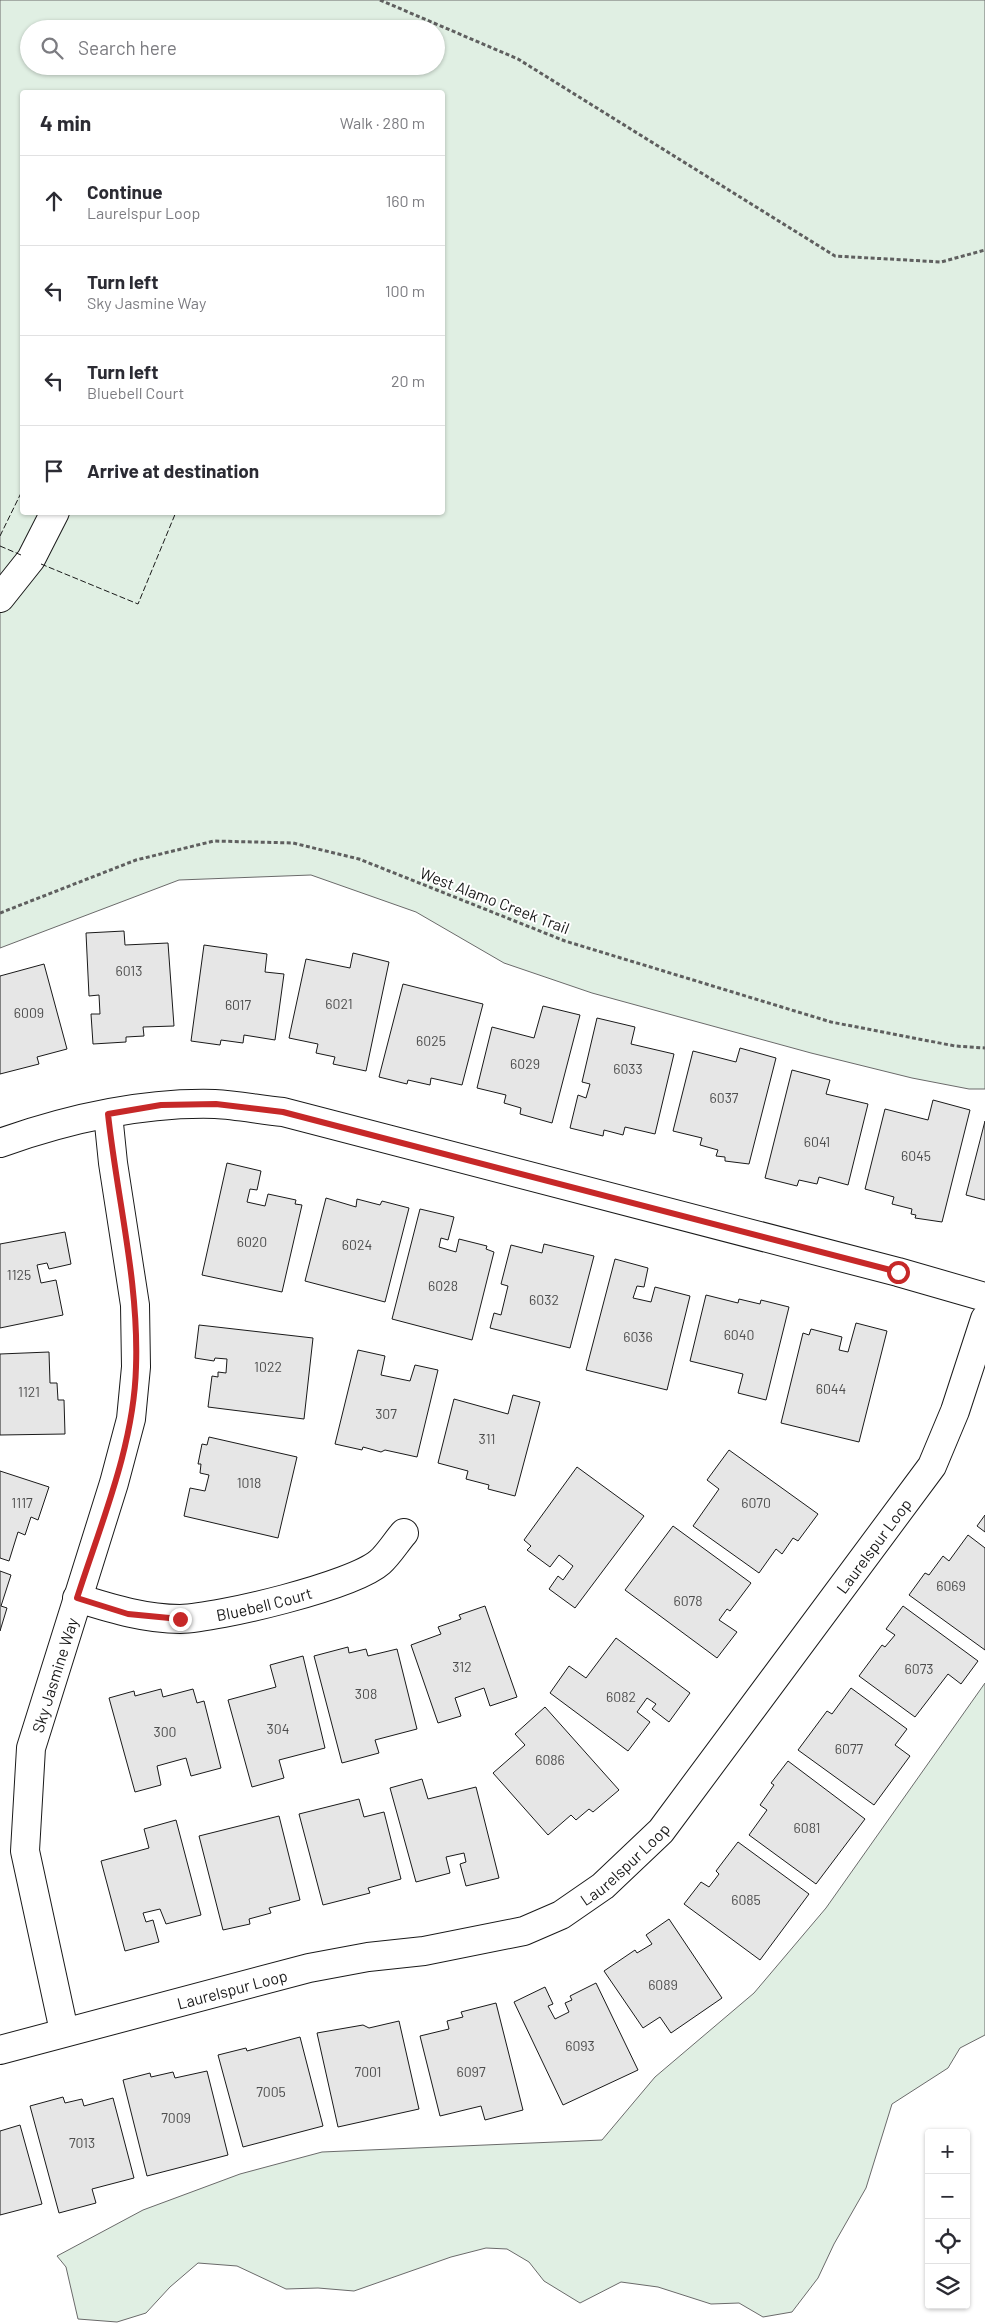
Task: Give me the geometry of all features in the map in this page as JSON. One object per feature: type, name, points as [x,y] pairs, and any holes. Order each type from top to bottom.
[{"type":"street","points":[[0,598],[31,559],[53,515]]},
{"type":"street","points":[[0,1143],[38,1130],[108,1114],[161,1105],[216,1104],[283,1112],[898,1272],[985,1297]]},
{"type":"street","name":"Sky Jasmine Way","points":[[64,2031],[25,1851],[31,1748],[114,1483],[128,1428],[136,1367],[134,1305],[113,1163],[108,1114]]},
{"type":"street","name":"Laurelspur Loop","points":[[0,2050],[64,2031],[309,1968],[368,1957],[424,1951],[524,1931],[561,1915],[603,1886],[661,1831],[932,1466],[955,1410],[985,1319]]},
{"type":"street","name":"Bluebell Court","points":[[77,1598],[128,1614],[180,1619],[223,1613],[344,1582],[380,1562],[404,1533]]},
{"type":"path","points":[[380,0],[427,20]]},
{"type":"path","points":[[445,28],[518,59],[835,256],[941,262],[985,250]]},
{"type":"path","name":"West Alamo Creek Trail","points":[[0,913],[136,860],[214,841],[293,843],[359,860],[565,941],[831,1022],[955,1046],[985,1048]]},
{"type":"green space","points":[[0,0],[985,0],[985,1089],[969,1089],[912,1078],[811,1053],[592,993],[504,963],[416,912],[311,875],[179,880],[0,948]]},
{"type":"green space","points":[[985,1683],[985,2035],[960,2048],[948,2068],[892,2104],[866,2188],[834,2244],[818,2278],[792,2312],[763,2317],[739,2303],[711,2304],[658,2287],[621,2282],[580,2303],[544,2281],[529,2262],[507,2249],[486,2248],[451,2257],[354,2291],[318,2288],[286,2289],[237,2266],[198,2263],[170,2287],[146,2313],[117,2322],[78,2319],[66,2267],[57,2256],[143,2210],[240,2174],[322,2152],[602,2140],[655,2077],[754,1993],[826,1908]]},
{"type":"building","points":[[124,931],[125,945],[168,943],[174,1026],[143,1027],[144,1036],[126,1037],[126,1042],[93,1044],[91,1014],[100,1014],[99,995],[89,996],[86,933]]},
{"type":"building","points":[[204,945],[267,954],[265,972],[284,974],[275,1040],[244,1035],[243,1043],[221,1040],[220,1045],[191,1041]]},
{"type":"building","points":[[353,953],[389,962],[366,1071],[333,1064],[335,1057],[316,1053],[318,1044],[289,1038],[306,959],[350,968]]},
{"type":"building","points":[[44,964],[67,1049],[37,1057],[39,1064],[0,1074],[0,976]]},
{"type":"building","points":[[403,984],[483,1004],[462,1085],[431,1078],[430,1085],[408,1080],[407,1084],[379,1077]]},
{"type":"building","points":[[543,1006],[580,1015],[552,1123],[520,1114],[521,1108],[504,1103],[506,1095],[477,1088],[492,1027],[534,1038]]},
{"type":"building","points":[[597,1018],[635,1027],[631,1044],[674,1054],[655,1134],[625,1127],[623,1135],[604,1130],[603,1136],[570,1128],[578,1095],[586,1098],[590,1084],[582,1082]]},
{"type":"building","points":[[740,1048],[776,1058],[749,1164],[725,1161],[725,1157],[716,1156],[718,1150],[700,1145],[702,1138],[673,1131],[693,1051],[736,1062]]},
{"type":"building","points":[[792,1070],[830,1080],[826,1094],[868,1104],[848,1185],[819,1177],[817,1184],[799,1180],[797,1186],[765,1178]]},
{"type":"building","points":[[933,1100],[970,1110],[942,1222],[915,1218],[916,1215],[911,1214],[912,1209],[892,1204],[894,1197],[865,1189],[885,1109],[928,1120]]},
{"type":"building","points":[[985,1121],[985,1200],[966,1195]]},
{"type":"building","points":[[227,1163],[261,1171],[257,1190],[250,1189],[247,1202],[265,1206],[268,1194],[296,1200],[295,1204],[302,1205],[282,1292],[202,1275]]},
{"type":"building","points":[[326,1198],[356,1207],[357,1199],[380,1205],[382,1201],[409,1208],[385,1302],[305,1281]]},
{"type":"building","points":[[420,1209],[454,1217],[448,1240],[441,1238],[439,1247],[456,1252],[459,1239],[487,1246],[486,1249],[494,1252],[472,1340],[392,1319]]},
{"type":"building","points":[[65,1232],[71,1264],[49,1269],[47,1263],[37,1265],[41,1283],[56,1280],[63,1315],[0,1328],[0,1244]]},
{"type":"building","points":[[544,1244],[594,1256],[570,1348],[490,1328],[494,1313],[501,1315],[508,1286],[501,1284],[511,1245],[542,1253]]},
{"type":"building","points":[[615,1259],[648,1268],[644,1287],[637,1286],[633,1298],[651,1302],[655,1287],[690,1296],[667,1390],[586,1370]]},
{"type":"building","points":[[706,1295],[738,1303],[739,1299],[760,1304],[761,1300],[789,1307],[766,1400],[738,1393],[743,1374],[690,1361]]},
{"type":"building","points":[[856,1323],[887,1331],[859,1442],[781,1423],[803,1333],[809,1335],[811,1329],[842,1337],[839,1350],[848,1352]]},
{"type":"building","points":[[199,1325],[313,1338],[304,1419],[208,1407],[212,1376],[218,1377],[218,1372],[226,1373],[227,1359],[215,1358],[214,1361],[195,1358]]},
{"type":"building","points":[[358,1350],[385,1356],[381,1375],[410,1381],[415,1365],[438,1370],[417,1457],[385,1450],[381,1452],[363,1447],[362,1450],[335,1444]]},
{"type":"building","points":[[49,1352],[50,1383],[57,1383],[58,1400],[64,1400],[65,1434],[0,1435],[0,1354]]},
{"type":"building","points":[[513,1395],[540,1402],[515,1496],[488,1489],[489,1485],[466,1479],[468,1471],[438,1463],[454,1399],[508,1414]]},
{"type":"building","points":[[209,1437],[297,1457],[278,1538],[184,1516],[190,1488],[205,1491],[209,1475],[200,1473],[201,1464],[198,1464],[202,1444],[207,1445]]},
{"type":"building","points":[[729,1450],[818,1514],[798,1541],[793,1538],[782,1554],[776,1549],[759,1573],[693,1526],[719,1489],[707,1480]]},
{"type":"building","points":[[577,1467],[644,1516],[575,1608],[549,1589],[558,1576],[563,1580],[573,1566],[559,1555],[550,1567],[527,1550],[531,1546],[524,1540]]},
{"type":"building","points":[[0,1471],[49,1487],[38,1520],[31,1517],[25,1535],[18,1532],[9,1561],[0,1558]]},
{"type":"building","points":[[985,1515],[985,1532],[977,1526]]},
{"type":"building","points":[[673,1526],[751,1583],[730,1611],[727,1609],[719,1620],[737,1632],[717,1658],[625,1590]]},
{"type":"building","points":[[968,1535],[985,1548],[985,1650],[909,1595],[925,1573],[929,1575],[943,1556],[949,1561]]},
{"type":"building","points":[[0,1571],[11,1575],[1,1606],[7,1608],[0,1631]]},
{"type":"building","points":[[485,1606],[517,1697],[490,1706],[484,1688],[455,1698],[461,1716],[438,1723],[411,1645],[441,1634],[438,1627],[461,1619],[459,1615]]},
{"type":"building","points":[[903,1606],[978,1661],[961,1684],[948,1674],[915,1717],[859,1676],[882,1645],[885,1647],[895,1635],[886,1629]]},
{"type":"building","points":[[616,1638],[690,1693],[669,1722],[652,1709],[656,1704],[647,1698],[637,1712],[650,1722],[628,1751],[550,1693],[569,1666],[586,1678]]},
{"type":"building","points":[[348,1647],[349,1653],[366,1649],[368,1656],[397,1649],[417,1729],[375,1740],[379,1753],[342,1763],[314,1656]]},
{"type":"building","points":[[303,1656],[325,1748],[279,1760],[284,1778],[252,1787],[228,1700],[276,1687],[270,1665]]},
{"type":"building","points":[[851,1688],[907,1729],[895,1745],[910,1756],[874,1805],[798,1750],[827,1711],[832,1714]]},
{"type":"building","points":[[161,1689],[163,1697],[193,1689],[197,1703],[204,1701],[221,1768],[191,1776],[186,1758],[157,1766],[161,1785],[135,1792],[109,1698],[134,1691],[135,1696]]},
{"type":"building","points":[[545,1707],[619,1790],[593,1812],[589,1809],[576,1820],[571,1815],[548,1835],[493,1773],[525,1745],[515,1734]]},
{"type":"building","points":[[788,1761],[865,1819],[816,1884],[749,1835],[767,1810],[760,1805],[774,1785],[771,1783]]},
{"type":"building","points":[[422,1779],[428,1799],[476,1787],[499,1878],[466,1886],[460,1864],[466,1862],[464,1853],[446,1857],[450,1873],[416,1882],[390,1788]]},
{"type":"building","points":[[359,1799],[364,1817],[384,1812],[401,1879],[368,1888],[370,1893],[323,1905],[299,1814]]},
{"type":"building","points":[[279,1816],[300,1900],[269,1908],[271,1913],[249,1919],[250,1924],[223,1930],[199,1836]]},
{"type":"building","points":[[176,1820],[201,1915],[166,1924],[160,1909],[143,1913],[146,1922],[153,1920],[159,1942],[125,1951],[101,1861],[149,1848],[144,1829]]},
{"type":"building","points":[[738,1842],[809,1894],[760,1960],[684,1904],[701,1882],[709,1887],[719,1874],[716,1871]]},
{"type":"building","points":[[669,1919],[722,1998],[671,2033],[660,2017],[643,2028],[604,1971],[635,1950],[637,1953],[652,1944],[646,1935]]},
{"type":"building","points":[[596,1983],[638,2070],[563,2105],[514,2002],[545,1987],[553,2004],[548,2006],[555,2019],[569,2012],[565,2003],[572,2000],[570,1996]]},
{"type":"building","points":[[496,2003],[523,2110],[485,2120],[481,2106],[440,2116],[420,2036],[449,2029],[447,2021],[463,2017],[461,2012]]},
{"type":"building","points":[[399,2021],[419,2109],[338,2127],[317,2033],[363,2025],[369,2028]]},
{"type":"building","points":[[300,2037],[323,2126],[243,2147],[218,2055],[246,2048],[247,2051]]},
{"type":"building","points":[[207,2071],[228,2155],[147,2176],[123,2080],[150,2073],[151,2077],[173,2072],[175,2078]]},
{"type":"building","points":[[63,2097],[65,2103],[82,2099],[84,2106],[113,2098],[134,2178],[92,2189],[96,2203],[59,2213],[30,2106]]},
{"type":"building","points":[[20,2125],[42,2204],[0,2215],[0,2131]]},
{"type":"fence","points":[[0,536],[20,495]]},
{"type":"fence","points":[[41,564],[138,604],[175,515]]},
{"type":"fence","points":[[0,546],[21,555]]},
{"type":"route","points":[[180,1619],[128,1614],[77,1598],[114,1483],[131,1419],[136,1367],[134,1305],[128,1251],[113,1163],[108,1114],[161,1105],[216,1104],[283,1112],[898,1272]]}]
